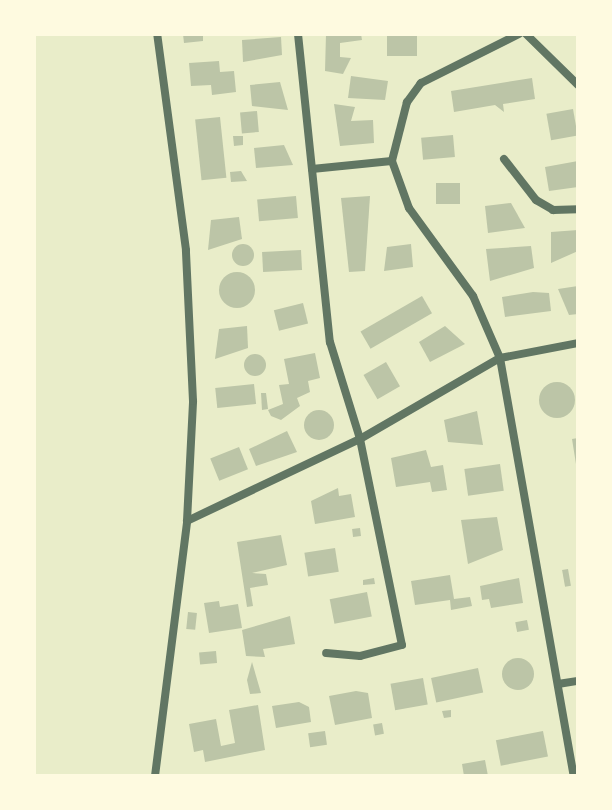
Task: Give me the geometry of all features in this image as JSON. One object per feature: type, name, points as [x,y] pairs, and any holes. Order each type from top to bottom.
[{"type":"street","points":[[155,776],[187,521],[193,401],[186,250],[157,34]]},
{"type":"street","points":[[298,34],[330,342],[360,439],[402,645],[360,656],[326,653]]},
{"type":"street","points":[[519,34],[421,83],[407,102],[392,161],[402,196],[473,296],[500,358],[574,776]]},
{"type":"street","points":[[526,34],[578,85]]},
{"type":"street","points":[[504,159],[536,200],[553,210],[578,209]]},
{"type":"street","points":[[312,169],[392,161]]},
{"type":"street","points":[[187,521],[360,439],[500,358],[578,343]]},
{"type":"street","points":[[558,684],[578,681]]},
{"type":"building","points":[[183,34],[203,34],[203,41],[184,43]]},
{"type":"building","points":[[326,34],[361,34],[362,40],[340,43],[340,57],[351,58],[343,74],[325,71]]},
{"type":"building","points":[[387,36],[417,36],[417,56],[387,56]]},
{"type":"building","points":[[281,37],[282,55],[243,62],[242,40]]},
{"type":"building","points":[[219,61],[220,72],[234,71],[236,92],[212,95],[211,85],[191,86],[189,63]]},
{"type":"building","points":[[351,76],[388,81],[385,100],[348,98]]},
{"type":"building","points":[[532,78],[535,99],[503,104],[504,112],[495,105],[454,112],[451,91]]},
{"type":"building","points":[[280,82],[288,110],[252,106],[250,85]]},
{"type":"building","points":[[334,104],[355,107],[351,121],[373,120],[374,143],[340,146]]},
{"type":"building","points":[[573,109],[578,136],[551,140],[546,114]]},
{"type":"building","points":[[257,111],[259,132],[242,133],[240,112]]},
{"type":"building","points":[[220,117],[226,178],[202,180],[195,120]]},
{"type":"building","points":[[453,135],[455,157],[423,160],[421,138]]},
{"type":"building","points":[[233,136],[243,136],[243,145],[234,146]]},
{"type":"building","points":[[284,145],[293,165],[256,168],[254,148]]},
{"type":"building","points":[[578,161],[578,187],[549,191],[545,167]]},
{"type":"building","points":[[241,171],[247,181],[231,182],[230,172]]},
{"type":"building","points":[[436,183],[460,183],[460,204],[436,204]]},
{"type":"building","points":[[296,196],[298,218],[259,221],[257,199]]},
{"type":"building","points":[[370,196],[365,271],[349,272],[341,198]]},
{"type":"building","points":[[511,203],[525,228],[488,233],[485,206]]},
{"type":"building","points":[[239,217],[242,239],[208,250],[211,220]]},
{"type":"building","points":[[578,230],[578,251],[551,263],[551,232]]},
{"type":"building","points":[[243,244],[251,247],[254,255],[251,263],[243,266],[235,263],[232,255],[235,247]]},
{"type":"building","points":[[411,244],[413,267],[384,271],[387,247]]},
{"type":"building","points":[[531,246],[534,268],[490,281],[486,249]]},
{"type":"building","points":[[301,250],[302,270],[263,272],[262,252]]},
{"type":"building","points":[[237,272],[249,278],[255,290],[249,302],[237,308],[225,302],[219,290],[225,278]]},
{"type":"building","points":[[578,286],[578,314],[569,315],[558,289]]},
{"type":"building","points":[[549,293],[551,311],[505,317],[502,297]]},
{"type":"building","points":[[422,296],[432,313],[371,349],[361,332]]},
{"type":"building","points":[[303,303],[308,323],[279,331],[274,310]]},
{"type":"building","points":[[247,326],[248,348],[215,359],[219,329]]},
{"type":"building","points":[[445,326],[465,344],[430,362],[419,342]]},
{"type":"building","points":[[315,353],[320,378],[308,381],[310,392],[297,398],[300,406],[281,420],[271,416],[268,410],[283,404],[279,385],[289,384],[284,359]]},
{"type":"building","points":[[251,354],[259,354],[266,365],[259,376],[251,376],[244,369],[244,361]]},
{"type":"building","points":[[386,362],[400,386],[377,399],[363,375]]},
{"type":"building","points":[[557,382],[569,388],[575,400],[569,412],[557,418],[545,412],[539,400],[545,388]]},
{"type":"building","points":[[254,384],[256,404],[217,408],[215,388]]},
{"type":"building","points":[[261,393],[266,393],[268,409],[262,410]]},
{"type":"building","points":[[319,410],[330,414],[334,425],[330,436],[319,440],[308,436],[304,425],[308,414]]},
{"type":"building","points":[[477,411],[483,445],[448,442],[444,420]]},
{"type":"building","points":[[287,431],[297,452],[256,466],[249,449]]},
{"type":"building","points":[[578,438],[578,463],[576,464],[572,439]]},
{"type":"building","points":[[239,447],[248,469],[219,481],[210,459]]},
{"type":"building","points":[[426,450],[431,467],[443,465],[447,490],[432,492],[430,482],[396,487],[391,458]]},
{"type":"building","points":[[500,464],[504,491],[468,496],[464,469]]},
{"type":"building","points":[[338,488],[339,496],[351,494],[355,517],[315,524],[311,501]]},
{"type":"building","points":[[497,517],[503,550],[468,564],[461,520]]},
{"type":"building","points":[[360,528],[361,536],[353,537],[352,529]]},
{"type":"building","points":[[281,535],[287,565],[252,573],[266,574],[268,585],[250,588],[253,606],[247,607],[237,542]]},
{"type":"building","points":[[335,548],[339,572],[308,577],[304,553]]},
{"type":"building","points":[[568,569],[571,586],[565,587],[562,570]]},
{"type":"building","points":[[450,575],[454,599],[470,597],[472,606],[451,610],[450,600],[415,605],[411,581]]},
{"type":"building","points":[[374,578],[375,584],[363,585],[363,580]]},
{"type":"building","points":[[519,578],[523,603],[491,608],[489,599],[482,600],[480,586]]},
{"type":"building","points":[[367,592],[372,617],[334,624],[330,599]]},
{"type":"building","points":[[219,601],[220,607],[238,604],[242,628],[209,633],[204,603]]},
{"type":"building","points":[[188,612],[197,613],[195,630],[186,629]]},
{"type":"building","points":[[290,616],[295,644],[263,649],[265,657],[246,656],[242,630]]},
{"type":"building","points":[[527,620],[529,630],[517,632],[515,622]]},
{"type":"building","points":[[216,651],[217,663],[200,664],[199,652]]},
{"type":"building","points":[[518,658],[529,663],[534,674],[529,685],[518,690],[507,685],[502,674],[507,663]]},
{"type":"building","points":[[252,662],[261,693],[250,694],[247,680]]},
{"type":"building","points":[[478,668],[483,692],[436,702],[431,678]]},
{"type":"building","points":[[423,678],[428,705],[395,710],[391,684]]},
{"type":"building","points":[[356,691],[368,693],[372,718],[335,725],[329,696]]},
{"type":"building","points":[[299,702],[309,707],[311,722],[276,728],[272,706]]},
{"type":"building","points":[[258,705],[265,750],[205,762],[203,750],[194,752],[189,724],[216,719],[221,746],[235,743],[229,710]]},
{"type":"building","points":[[451,710],[451,717],[444,718],[442,711]]},
{"type":"building","points":[[382,723],[384,734],[375,735],[373,725]]},
{"type":"building","points":[[325,731],[327,745],[310,747],[308,733]]},
{"type":"building","points":[[543,731],[548,757],[501,766],[496,740]]},
{"type":"building","points":[[485,760],[488,776],[464,776],[462,764]]}]
